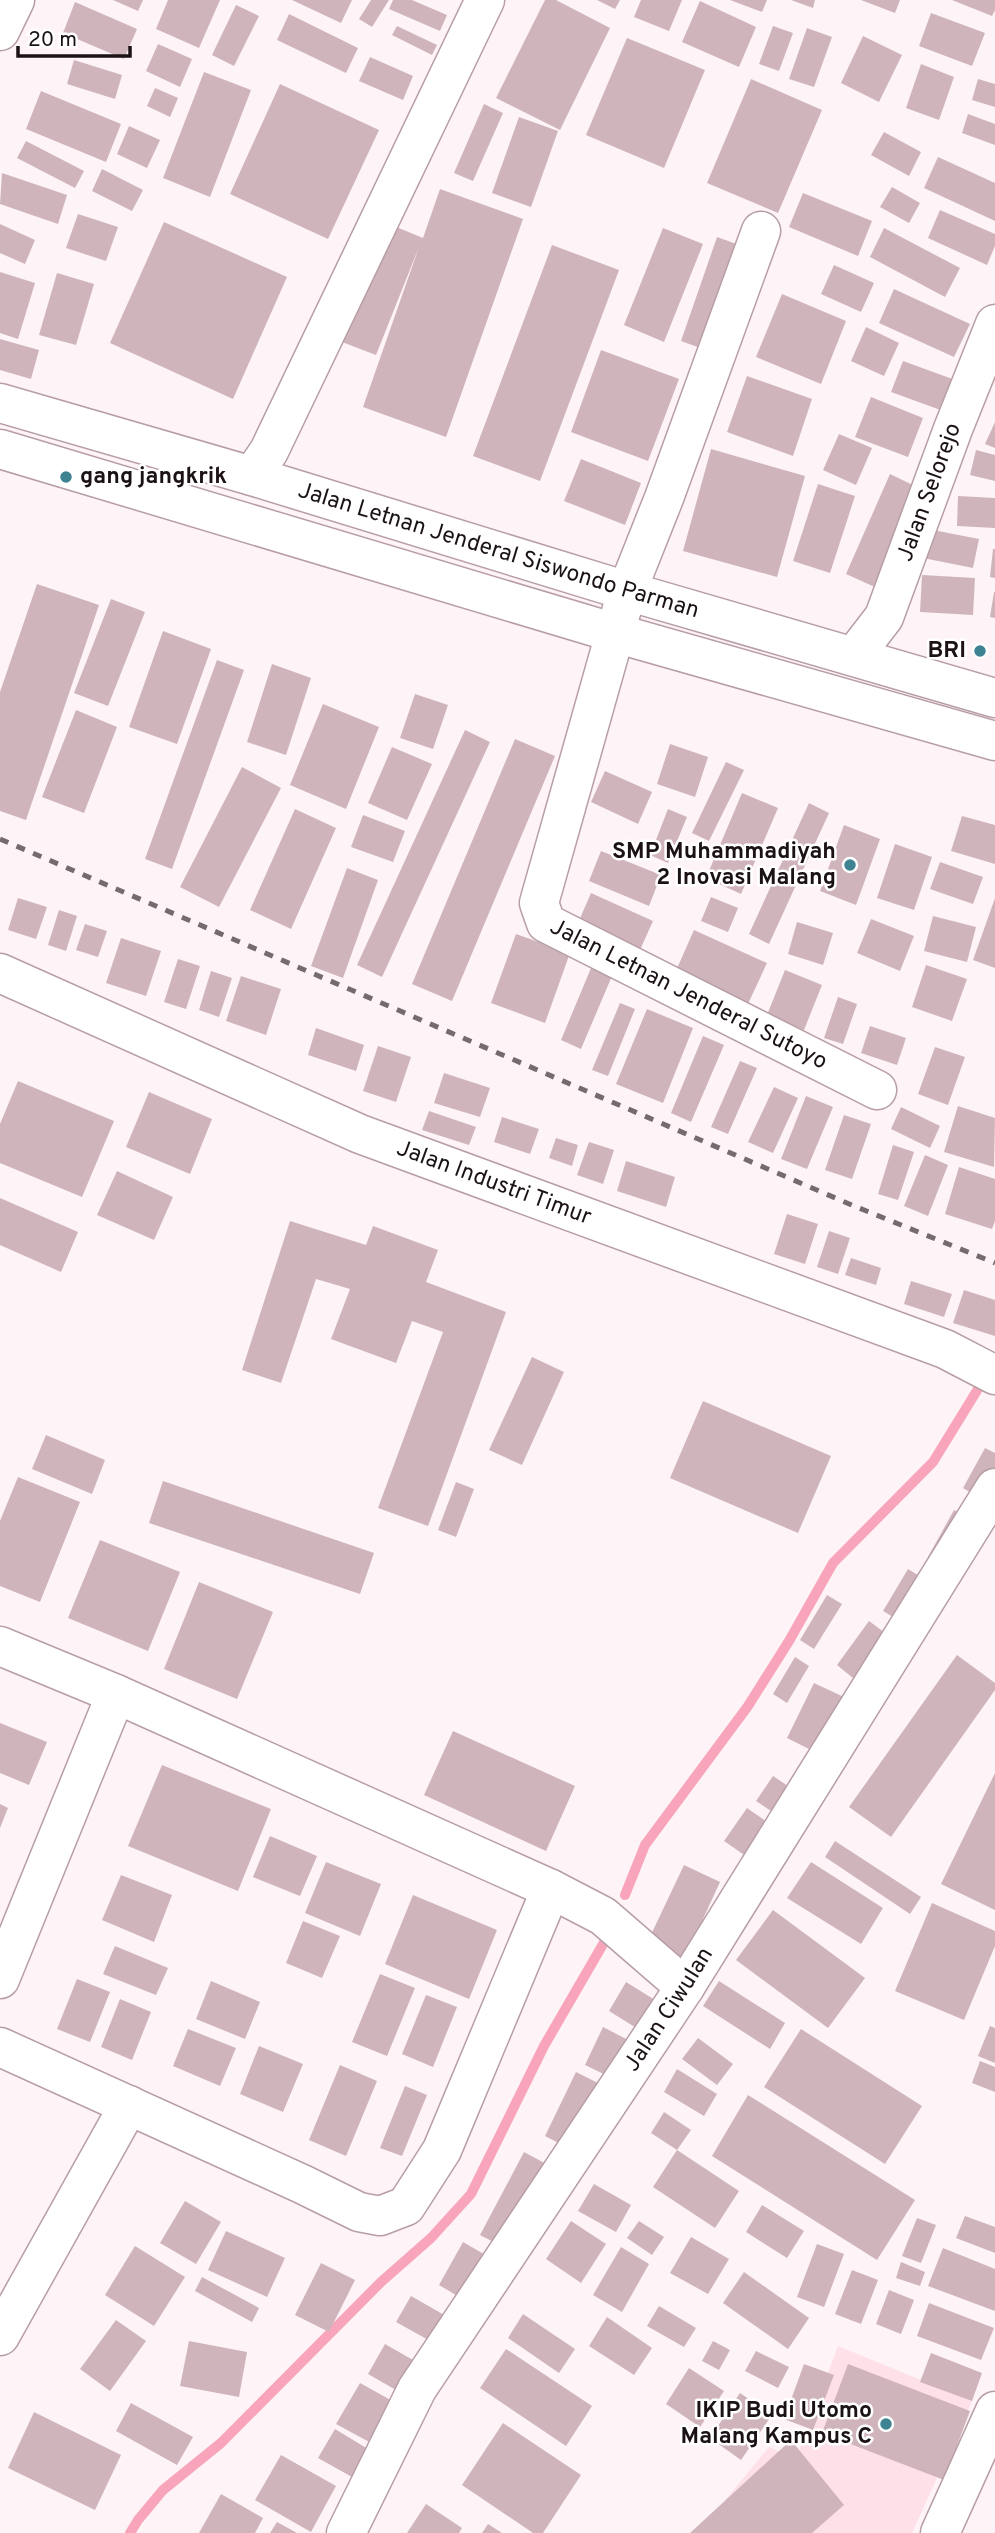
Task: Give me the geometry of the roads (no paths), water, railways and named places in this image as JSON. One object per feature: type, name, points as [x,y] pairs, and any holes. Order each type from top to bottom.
[{"type":"street","points":[[0,31],[15,0]]},
{"type":"street","points":[[252,477],[269,451],[485,0]]},
{"type":"street","name":"Jalan Letnan Jenderal Sutoyo","points":[[761,231],[664,498],[627,591],[538,903],[546,923],[877,1090]]},
{"type":"street","name":"Jalan Selorejo","points":[[855,656],[884,617],[995,324]]},
{"type":"street","name":"Jalan Letnan Jenderal Siswondo Parman","points":[[0,403],[995,698]]},
{"type":"street","name":"Jalan Letnan Jenderal Siswondo Parman","points":[[0,449],[615,632],[995,741]]},
{"type":"street","points":[[446,582],[461,541]]},
{"type":"street","name":"Jalan Industri Timur","points":[[0,973],[360,1134],[945,1349],[982,1367]]},
{"type":"street","name":"Jalan Ciwulan","points":[[346,2533],[417,2389],[685,1987],[995,1488]]},
{"type":"street","points":[[0,1646],[116,1694],[551,1889],[603,1916],[685,1987]]},
{"type":"street","points":[[0,1979],[116,1694]]},
{"type":"street","points":[[0,2048],[359,2212],[380,2216],[406,2206],[442,2150],[551,1889]]},
{"type":"street","points":[[0,2336],[129,2105]]},
{"type":"street","points":[[940,2533],[995,2411]]},
{"type":"waterway","points":[[625,1895],[645,1845],[748,1706],[833,1563],[933,1462],[981,1384]]},
{"type":"waterway","points":[[130,2533],[163,2490],[221,2443],[381,2282],[431,2238],[471,2194],[544,2046],[606,1939]]},
{"type":"railway","points":[[0,839],[854,1206],[995,1263]]},
{"type":"place","name":"gang jangkrik","points":[[66,477]]},
{"type":"place","name":"BRI","points":[[980,651]]},
{"type":"place","name":"SMP Muhammadiyah 2 Inovasi Malang","points":[[850,865]]},
{"type":"place","name":"IKIP Budi Utomo Malang Kampus C","points":[[886,2424]]}]
